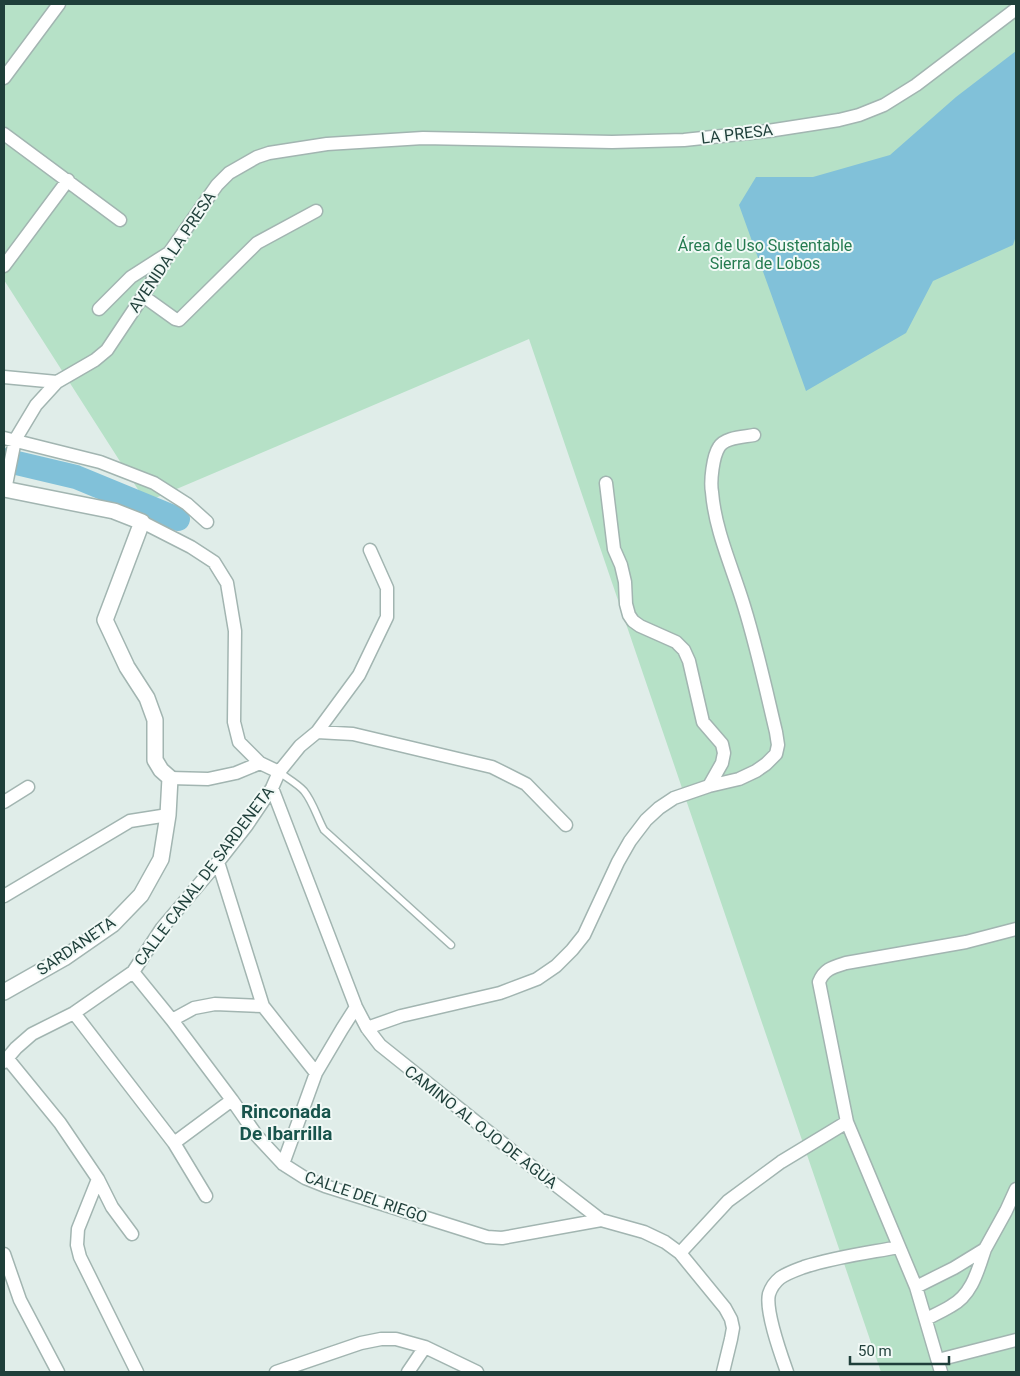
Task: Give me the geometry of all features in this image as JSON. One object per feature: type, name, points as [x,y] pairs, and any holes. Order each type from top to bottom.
[{"type":"street","points":[[4,78],[58,4]]},
{"type":"street","name":"LA PRESA","points":[[423,138],[612,142],[684,140],[768,131],[839,120],[859,115],[884,105],[916,85],[1016,9]]},
{"type":"street","points":[[4,134],[120,220]]},
{"type":"street","name":"AVENIDA LA PRESA","points":[[10,443],[36,405],[57,382],[95,360],[107,350],[169,253],[217,185],[229,173],[269,152],[327,144],[423,138]]},
{"type":"street","points":[[4,266],[68,180]]},
{"type":"street","points":[[143,296],[179,320],[257,243],[316,211]]},
{"type":"street","points":[[99,309],[131,277],[169,253]]},
{"type":"street","points":[[4,377],[57,382]]},
{"type":"street","points":[[367,1028],[401,1016],[500,993],[537,978],[556,966],[584,935],[618,862],[630,841],[646,820],[674,798],[709,786],[739,780],[766,764],[776,754],[778,745],[755,644],[716,520],[711,491],[712,475],[718,447],[723,442],[754,435]]},
{"type":"street","points":[[206,522],[187,504],[154,483],[100,462],[10,443],[8,474],[4,489],[114,511],[142,522],[191,547],[214,562],[227,583],[235,631],[234,722],[239,742],[260,763],[279,772]]},
{"type":"street","points":[[606,483],[614,549],[621,565],[625,582],[626,604],[629,615],[633,622],[676,642],[684,650],[689,661],[703,722],[722,744],[724,753],[722,763],[709,786]]},
{"type":"street","points":[[142,522],[105,620],[127,667],[147,698],[155,720],[155,760],[161,770],[170,778],[208,779],[236,773],[260,763]]},
{"type":"street","name":"CALLE CANAL DE SARDENETA","points":[[5,1060],[32,1034],[74,1013],[133,972],[162,928],[247,825],[272,788],[279,772],[300,746],[317,732],[359,675],[387,617],[388,588],[370,550]]},
{"type":"street","points":[[317,732],[353,734],[492,767],[526,784],[566,825]]},
{"type":"street","name":"SARDANETA","points":[[4,992],[64,958],[113,924],[141,895],[161,859],[168,815],[170,778]]},
{"type":"street","points":[[4,802],[28,787]]},
{"type":"street","name":"CAMINO AL OJO DE AGUA","points":[[272,788],[356,1007],[367,1028],[380,1046],[601,1220]]},
{"type":"street","points":[[4,896],[130,821],[168,815]]},
{"type":"street","points":[[218,862],[263,1006],[316,1073]]},
{"type":"street","points":[[1016,929],[966,942],[834,966],[826,971],[819,982],[847,1122],[916,1287],[940,1366],[1016,1340]]},
{"type":"street","name":"CALLE DEL RIEGO","points":[[133,972],[172,1020],[257,1136],[283,1164],[305,1178],[487,1237],[502,1238],[601,1220]]},
{"type":"street","points":[[172,1020],[194,1008],[214,1004],[263,1006]]},
{"type":"street","points":[[283,1164],[316,1073],[356,1007]]},
{"type":"street","points":[[74,1013],[174,1143],[206,1196]]},
{"type":"street","points":[[5,1060],[60,1123],[98,1178],[112,1207],[132,1234]]},
{"type":"street","points":[[174,1143],[232,1100]]},
{"type":"street","points":[[680,1253],[728,1201],[781,1162],[847,1122]]},
{"type":"street","points":[[98,1178],[78,1229],[77,1246],[80,1257],[137,1372]]},
{"type":"street","points":[[926,1318],[953,1306],[965,1295],[972,1284],[985,1249],[1016,1189]]},
{"type":"street","points":[[601,1220],[644,1232],[665,1242],[680,1253],[725,1308],[733,1328],[723,1372]]},
{"type":"street","points":[[787,1372],[768,1307],[769,1294],[779,1278],[814,1264],[899,1247]]},
{"type":"street","points":[[916,1287],[954,1268],[985,1249]]},
{"type":"street","points":[[4,1254],[20,1300],[58,1372]]},
{"type":"street","points":[[276,1372],[361,1343],[380,1339],[396,1339],[425,1347],[477,1372]]},
{"type":"street","points":[[408,1372],[425,1347]]},
{"type":"lane","points":[[279,772],[303,790],[311,802],[324,830],[451,945]]},
{"type":"green space","name":"Área de Uso Sustentable Sierra de Lobos","points":[[4,4],[1016,4],[1016,1372],[881,1372],[529,339],[146,502],[4,280]]},
{"type":"water","points":[[1016,51],[1016,236],[1013,245],[933,281],[906,333],[806,391],[739,205],[756,177],[813,177],[890,155],[956,97]]},
{"type":"waterway","points":[[4,460],[76,477],[178,519]]},
{"type":"district","name":"Rinconada De Ibarrilla","points":[[286,1122]]}]
